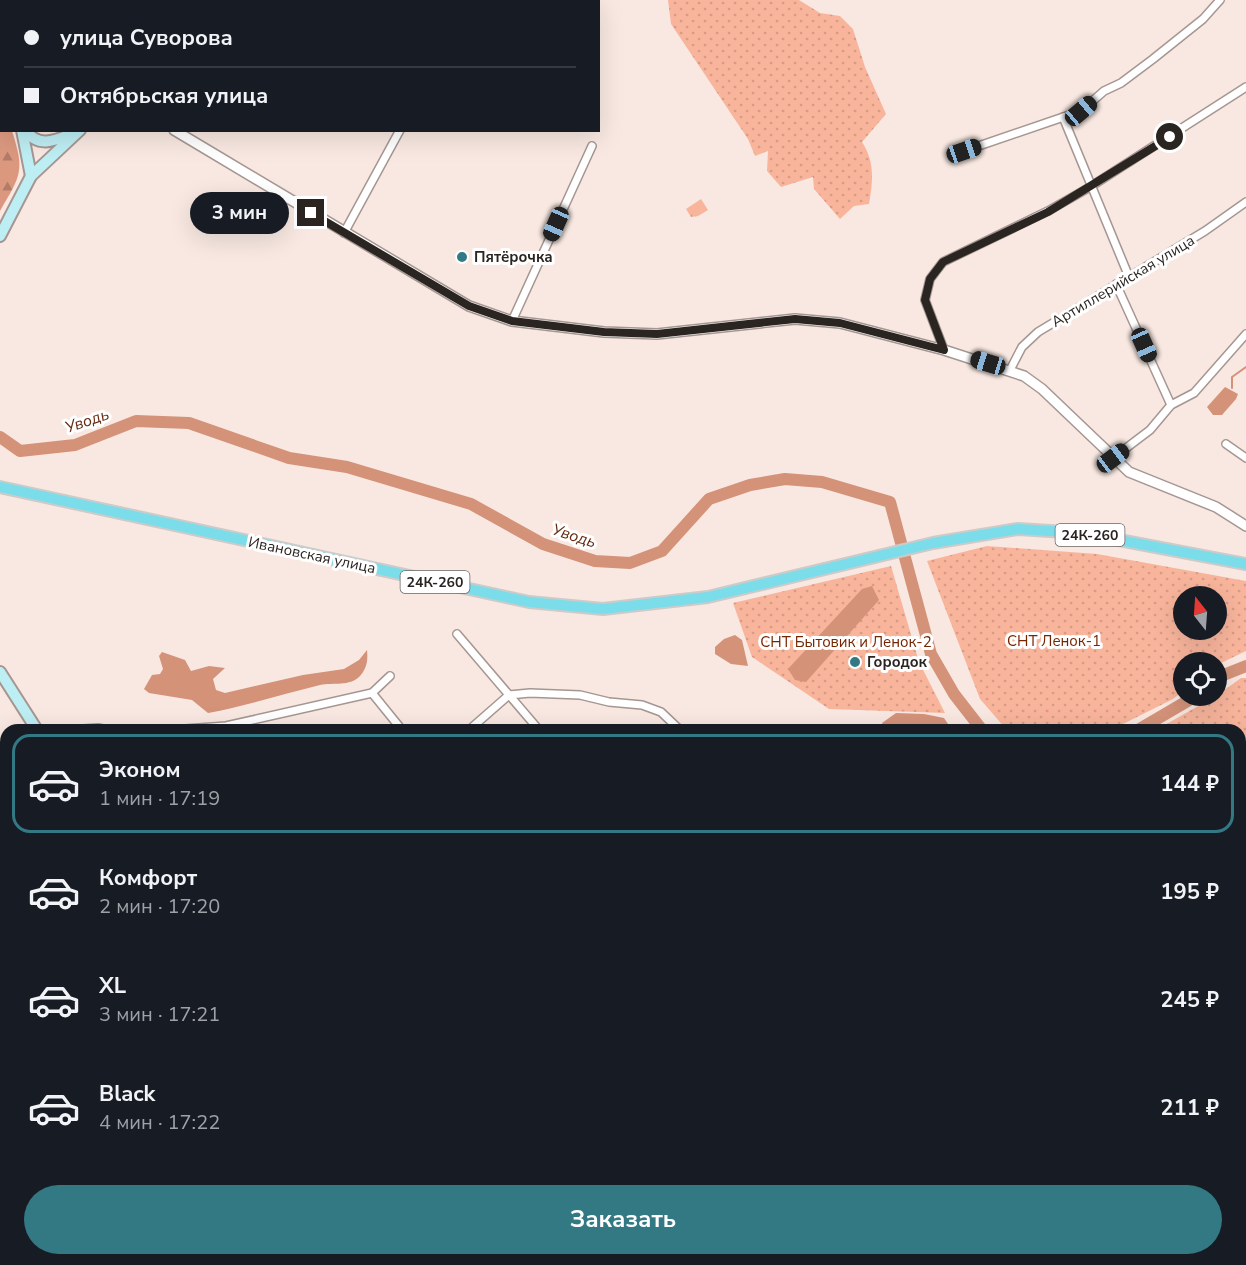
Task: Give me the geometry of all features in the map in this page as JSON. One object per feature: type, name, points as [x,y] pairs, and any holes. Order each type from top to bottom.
[{"type":"main road","points":[[24,132],[31,176]]},
{"type":"main road","points":[[26,132],[33,140],[41,142],[50,142],[77,132]]},
{"type":"main road","points":[[0,234],[31,176],[79,132]]},
{"type":"main road","name":"Ивановская улица","points":[[0,487],[529,602],[603,609],[708,597],[933,543],[1018,529],[1082,533],[1246,564]]},
{"type":"main road","points":[[0,672],[33,724]]},
{"type":"street","points":[[964,151],[1081,111],[1104,91],[1121,83],[1203,19],[1220,0]]},
{"type":"street","points":[[944,350],[925,300],[930,279],[943,262],[1048,212],[1246,87]]},
{"type":"street","points":[[1063,117],[1129,277]]},
{"type":"street","points":[[177,132],[469,306],[512,321],[604,332],[657,334],[795,319],[840,323],[1010,370],[1024,376],[1042,389],[1129,472],[1216,507],[1246,526]]},
{"type":"street","points":[[344,233],[399,132]]},
{"type":"street","points":[[512,321],[592,146]]},
{"type":"street","name":"Артиллерийская улица","points":[[1010,370],[1022,347],[1038,332],[1205,231],[1246,202]]},
{"type":"street","points":[[1116,284],[1171,405]]},
{"type":"street","points":[[1113,458],[1150,430],[1171,405],[1194,393],[1246,334]]},
{"type":"street","points":[[1226,444],[1246,458]]},
{"type":"street","points":[[457,634],[533,724]]},
{"type":"street","points":[[235,724],[372,693],[390,676]]},
{"type":"street","points":[[372,693],[397,724]]},
{"type":"street","points":[[476,724],[509,695],[530,693],[580,695],[609,702],[642,705],[661,712],[674,724]]},
{"type":"green space","points":[[668,0],[799,0],[820,13],[840,16],[853,29],[865,67],[886,114],[862,142],[869,157],[872,172],[869,204],[854,206],[840,219],[814,189],[813,177],[781,187],[767,171],[768,151],[755,156],[748,139],[671,24]]},
{"type":"green space","points":[[0,132],[12,132],[19,155],[19,172],[13,189],[0,211]]},
{"type":"green space","points":[[701,199],[708,210],[691,217],[686,209]]},
{"type":"green space","name":"СНТ Ленок-1","points":[[987,546],[1097,554],[1246,581],[1246,651],[1227,660],[1227,652],[1173,652],[1173,699],[1123,724],[1002,724],[980,699],[927,561]]},
{"type":"green space","name":"СНТ Бытовик и Ленок-2","points":[[891,566],[919,662],[945,713],[829,709],[752,657],[733,603]]},
{"type":"green space","points":[[1241,678],[1246,678],[1246,724],[1167,724],[1198,706],[1227,706],[1227,688]]},
{"type":"shaded area","points":[[1225,387],[1238,394],[1236,399],[1222,415],[1213,415],[1207,407]]},
{"type":"shaded area","points":[[872,586],[879,600],[806,682],[795,680],[788,669],[862,589]]},
{"type":"shaded area","points":[[735,635],[742,640],[748,666],[731,664],[715,654],[715,647],[724,639]]},
{"type":"shaded area","points":[[367,650],[364,670],[351,682],[320,685],[208,713],[192,700],[149,693],[144,689],[152,675],[160,674],[163,669],[159,656],[162,652],[185,660],[191,671],[209,666],[225,668],[213,679],[216,690],[225,693],[303,675],[344,669],[359,660]]},
{"type":"shaded area","points":[[896,713],[924,714],[944,718],[948,724],[882,724]]},
{"type":"waterway","points":[[1232,388],[1232,377],[1246,367]]},
{"type":"waterway","name":"Уводь","points":[[0,437],[20,451],[75,445],[136,421],[189,423],[289,458],[347,467],[471,504],[543,544],[595,561],[630,563],[662,551],[709,499],[750,485],[785,479],[822,482],[890,502],[931,654],[954,694],[977,724]]},
{"type":"waterway","name":"Уводь","points":[[1227,674],[1246,666]]},
{"type":"waterway","name":"Уводь","points":[[1148,724],[1179,706]]},
{"type":"place","name":"Пятёрочка","points":[[462,257]]},
{"type":"place","name":"Городок","points":[[855,662]]},
{"type":"route","points":[[311,213],[469,306],[512,321],[604,332],[657,334],[795,319],[840,323],[944,350],[925,300],[930,279],[943,262],[1048,212],[1170,137]]}]
